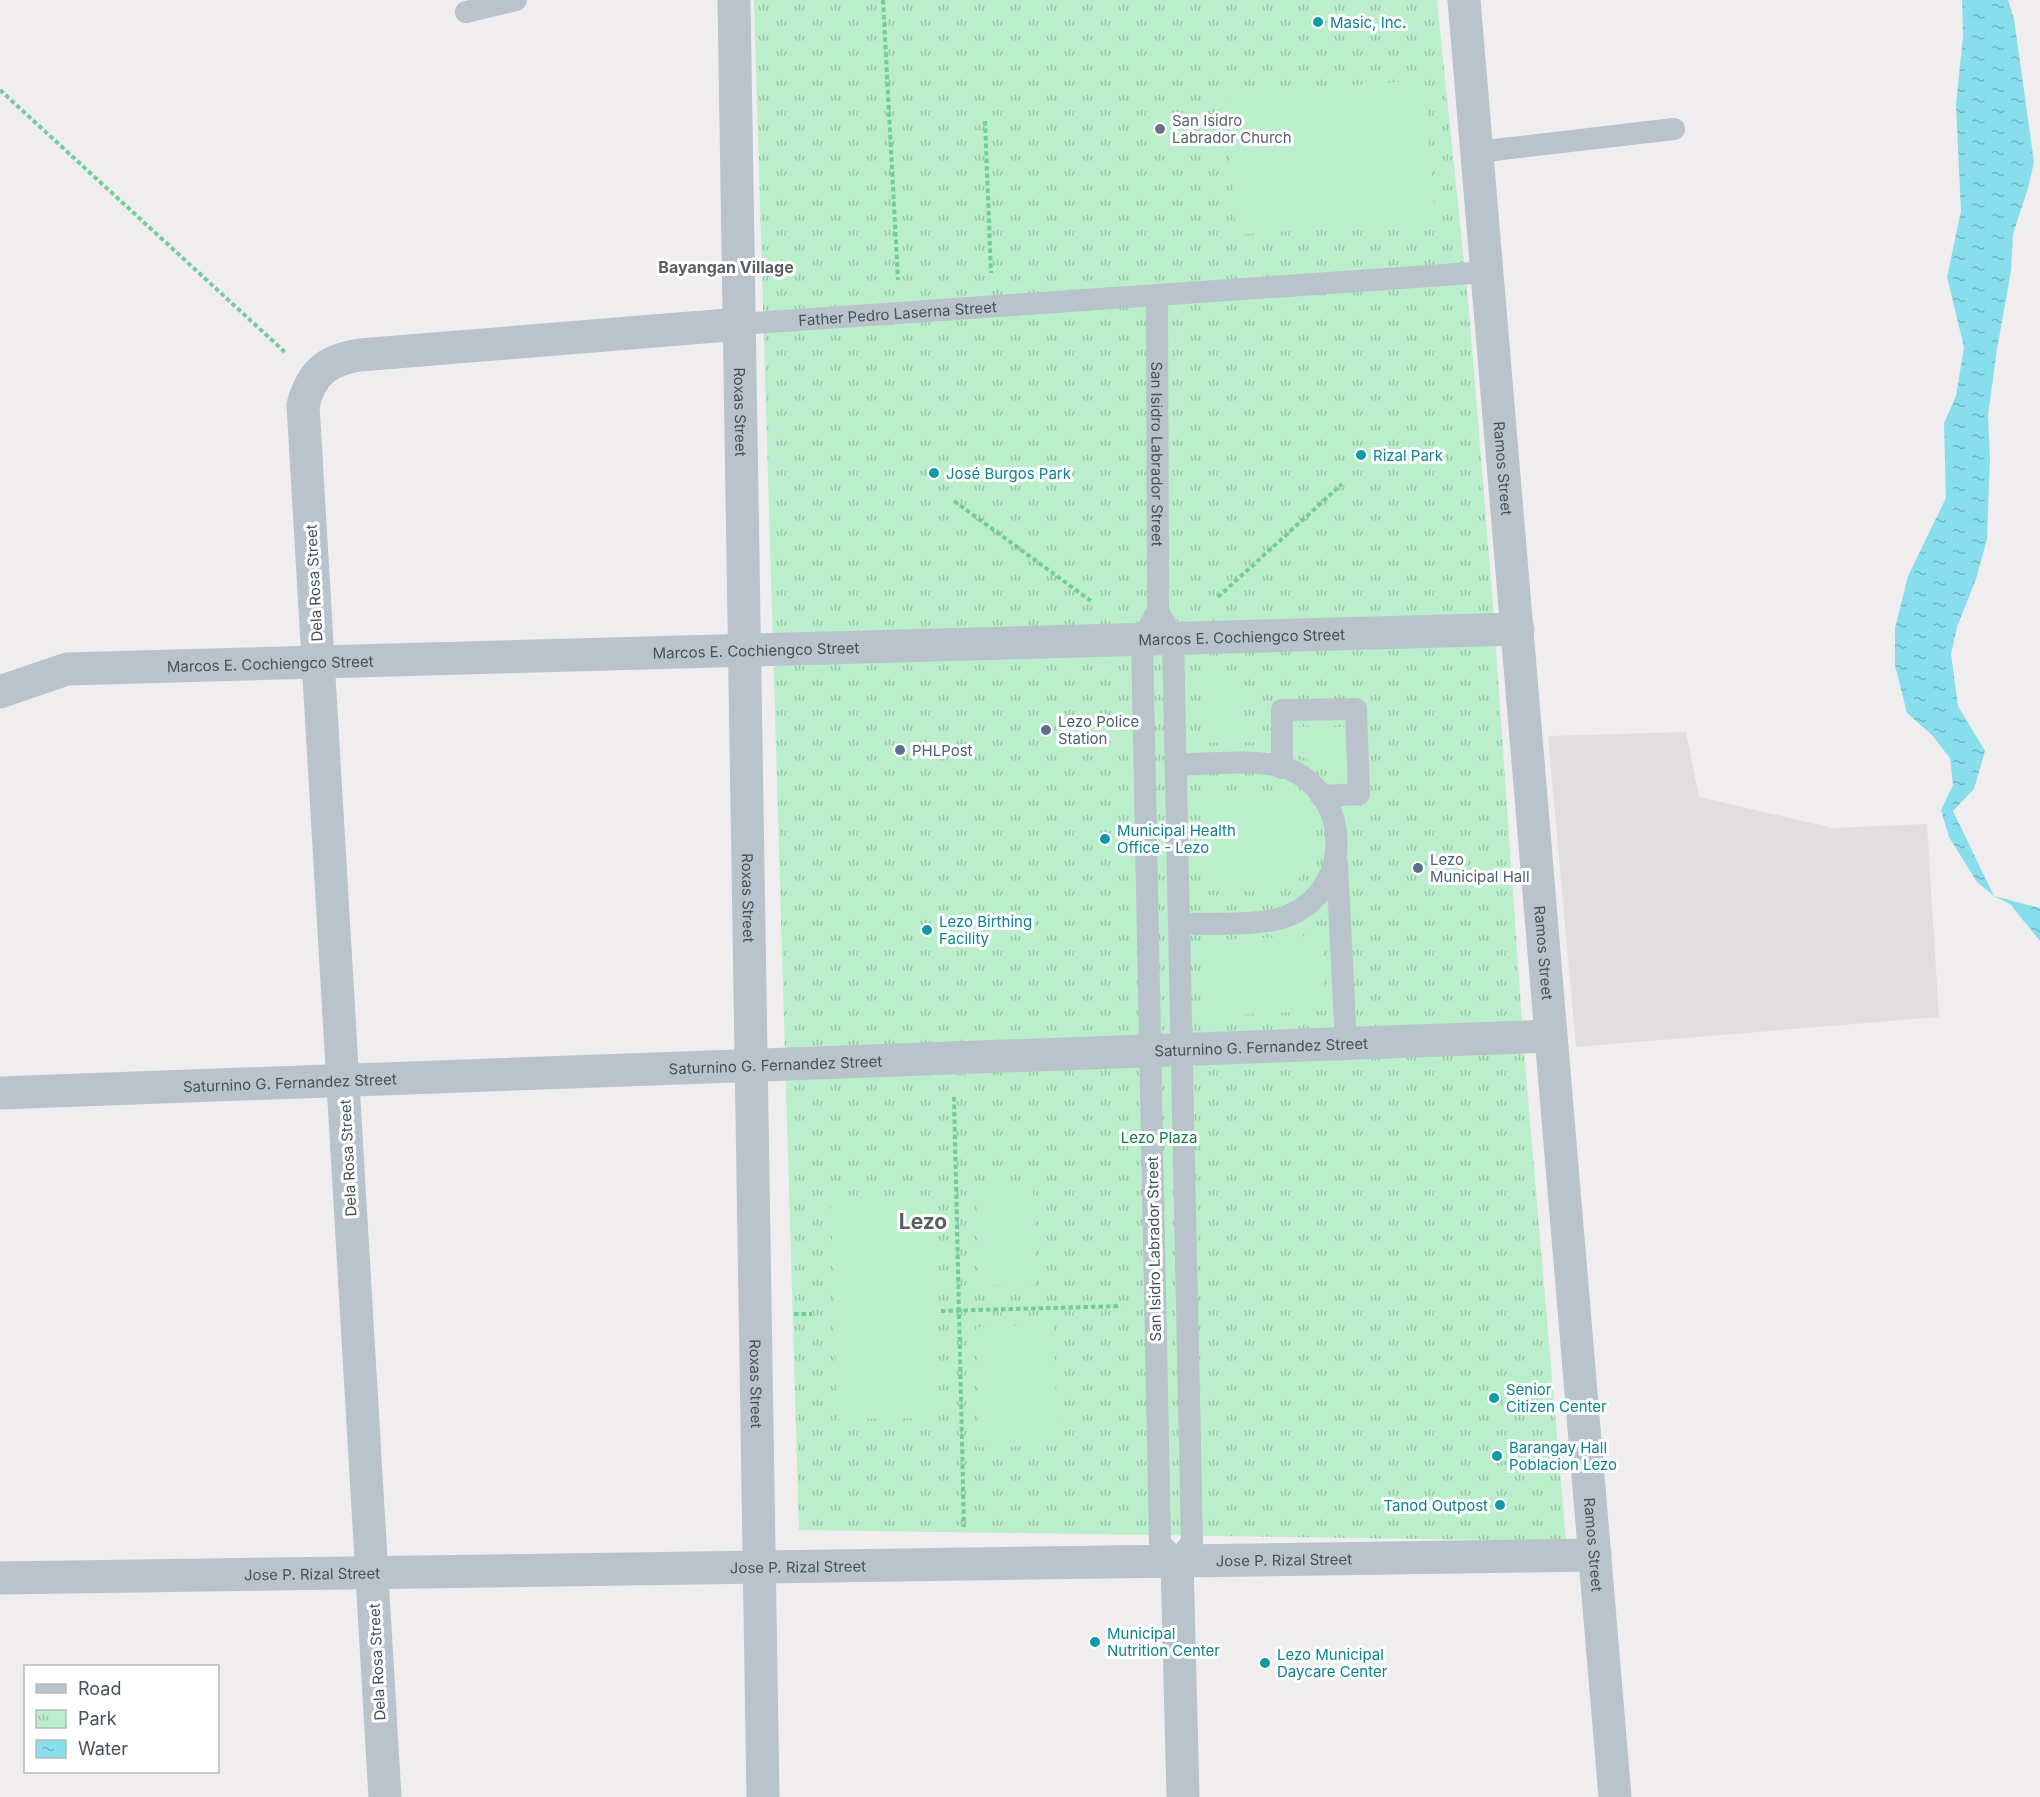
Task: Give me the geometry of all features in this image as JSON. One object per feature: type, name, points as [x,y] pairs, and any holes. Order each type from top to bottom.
[{"type":"street","name":"Roxas Street","points":[[734,0],[763,1797]]},
{"type":"street","name":"Ramos Street","points":[[1464,0],[1615,1797]]},
{"type":"street","name":"Father Pedro Laserna Street","points":[[314,378],[325,366],[340,358],[360,355],[740,324]]},
{"type":"street","name":"Dela Rosa Street","points":[[314,378],[303,405],[385,1797]]},
{"type":"street","name":"Marcos E. Cochiengco Street","points":[[0,692],[67,669],[745,650],[1158,630],[1518,629]]},
{"type":"street","name":"Saturnino G. Fernandez Street","points":[[0,1093],[1551,1036]]},
{"type":"street","name":"Jose P. Rizal Street","points":[[0,1578],[1595,1555]]},
{"type":"street","points":[[1177,1562],[1182,1797]]},
{"type":"lane","points":[[466,12],[516,0]]},
{"type":"lane","points":[[1477,152],[1674,129]]},
{"type":"lane","name":"Father Pedro Laserna Street","points":[[740,324],[1487,272]]},
{"type":"lane","name":"San Isidro Labrador Street","points":[[1157,296],[1158,630],[1166,1051],[1192,1542],[1177,1562],[1160,1543],[1155,1305],[1166,1051],[1179,924],[1176,765],[1158,630]]},
{"type":"lane","points":[[1282,768],[1282,710],[1356,710],[1359,794],[1321,796]]},
{"type":"lane","points":[[1176,765],[1263,763],[1282,768],[1305,779],[1329,806],[1336,830],[1346,1044]]},
{"type":"lane","points":[[1179,924],[1267,921],[1292,914],[1313,900],[1329,879],[1337,854]]},
{"type":"path","points":[[883,0],[899,313]]},
{"type":"path","points":[[0,90],[314,378]]},
{"type":"path","points":[[985,121],[993,306]]},
{"type":"path","points":[[1215,600],[1342,484]]},
{"type":"path","points":[[954,501],[1095,604]]},
{"type":"path","points":[[953,1058],[964,1564]]},
{"type":"path","points":[[941,1311],[1155,1305]]},
{"type":"shaded area","points":[[1686,732],[1699,797],[1833,828],[1927,824],[1939,1017],[1576,1047],[1548,736]]},
{"type":"green space","name":"Lezo Plaza","points":[[754,0],[1437,0],[1469,311],[1492,593],[1525,1063],[1566,1541],[799,1530]]},
{"type":"green space","points":[[1424,80],[1435,220],[1236,235],[1226,94]]},
{"type":"green space","points":[[1241,672],[1242,717],[1257,717],[1258,742],[1205,743],[1203,673]]},
{"type":"green space","points":[[1298,727],[1345,727],[1346,770],[1327,771],[1299,755]]},
{"type":"green space","points":[[1273,792],[1296,801],[1309,815],[1314,826],[1315,849],[1307,870],[1289,885],[1271,890],[1206,890],[1202,793]]},
{"type":"green space","points":[[1322,935],[1326,1010],[1205,1017],[1201,941]]},
{"type":"green space","points":[[1033,1187],[1036,1285],[979,1285],[976,1188]]},
{"type":"green space","points":[[933,1199],[938,1418],[837,1419],[831,1201]]},
{"type":"green space","points":[[1054,1324],[1057,1446],[979,1447],[976,1327]]},
{"type":"water","points":[[1962,0],[2008,0],[2014,19],[2034,162],[2013,234],[2011,271],[1988,415],[1990,459],[1987,539],[1976,579],[1957,627],[1951,654],[1958,706],[1985,751],[1974,789],[1953,811],[1994,896],[1977,882],[1949,837],[1941,810],[1953,785],[1950,758],[1932,735],[1907,713],[1895,665],[1895,628],[1908,576],[1946,498],[1944,423],[1956,396],[1964,347],[1947,277],[1961,211],[1956,105],[1963,36]]},
{"type":"water","points":[[1994,896],[2040,908],[2040,941],[2010,904]]},
{"type":"place","name":"Masic, Inc.","points":[[1318,22]]},
{"type":"place","name":"San Isidro Labrador Church","points":[[1160,129]]},
{"type":"place","name":"Rizal Park","points":[[1361,455]]},
{"type":"place","name":"José Burgos Park","points":[[934,473]]},
{"type":"place","name":"Lezo Police Station","points":[[1046,730]]},
{"type":"place","name":"PHLPost","points":[[900,750]]},
{"type":"place","name":"Municipal Health Office - Lezo","points":[[1105,839]]},
{"type":"place","name":"Lezo Municipal Hall","points":[[1418,868]]},
{"type":"place","name":"Lezo Birthing Facility","points":[[927,930]]},
{"type":"place","name":"Senior Citizen Center","points":[[1494,1398]]},
{"type":"place","name":"Barangay Hall Poblacion Lezo","points":[[1497,1456]]},
{"type":"place","name":"Tanod Outpost","points":[[1500,1505]]},
{"type":"place","name":"Municipal Nutrition Center","points":[[1095,1642]]},
{"type":"place","name":"Lezo Municipal Daycare Center","points":[[1265,1663]]},
{"type":"district","name":"Bayangan Village","points":[[726,267]]},
{"type":"district","name":"Lezo","points":[[923,1221]]}]
